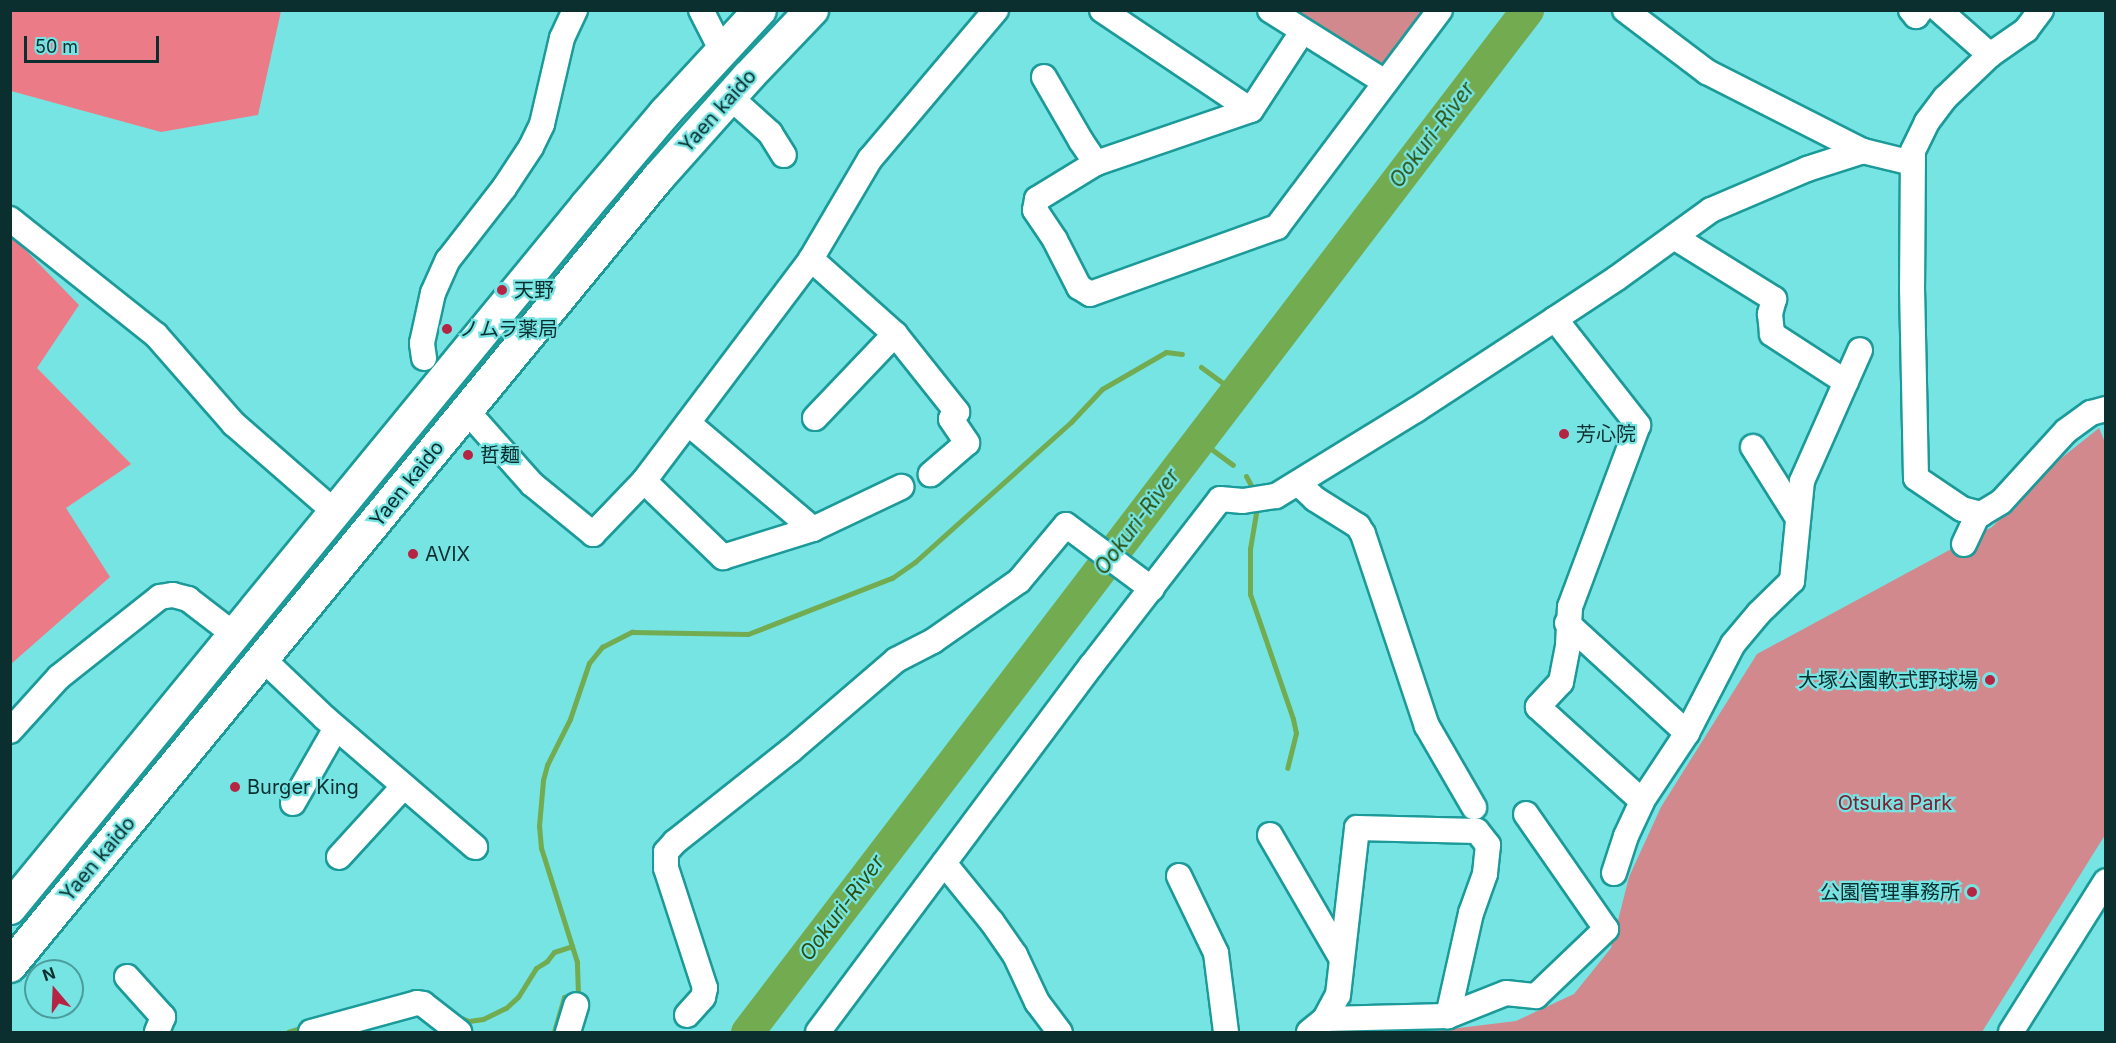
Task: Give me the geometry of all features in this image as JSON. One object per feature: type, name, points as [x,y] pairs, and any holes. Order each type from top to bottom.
[{"type":"main road","name":"Yaen kaido","points":[[10,908],[640,142],[760,10]]},
{"type":"main road","name":"Yaen kaido","points":[[10,966],[637,204],[739,87],[812,10]]},
{"type":"main road","points":[[722,51],[739,87]]},
{"type":"main road","points":[[442,383],[467,411]]},
{"type":"main road","points":[[235,635],[263,659]]},
{"type":"main road","points":[[193,687],[206,679],[216,678],[230,685],[230,698]]},
{"type":"street","points":[[701,10],[722,51]]},
{"type":"street","points":[[467,411],[532,484],[592,534],[644,481],[811,259],[870,159],[996,10]]},
{"type":"street","points":[[1102,10],[1251,110]]},
{"type":"street","points":[[1270,10],[1385,82]]},
{"type":"street","points":[[1302,32],[1251,110],[1096,163],[1037,199],[1035,210],[1055,240],[1079,287],[1090,294],[1277,227],[1440,10]]},
{"type":"street","points":[[1625,10],[1707,72],[1863,151],[1912,163]]},
{"type":"street","points":[[1911,10],[1916,16],[1921,10]]},
{"type":"street","points":[[1939,10],[1990,56]]},
{"type":"street","points":[[1978,514],[1962,509],[1917,478],[1913,151],[1927,122],[1945,98],[1990,56],[2026,30],[2041,10]]},
{"type":"street","points":[[424,358],[422,343],[433,293],[448,260],[531,147],[542,124],[562,38],[572,11]]},
{"type":"street","points":[[1044,77],[1096,163]]},
{"type":"street","points":[[739,87],[784,155]]},
{"type":"street","points":[[818,1032],[1150,588],[1220,499],[1243,501],[1276,496],[1555,319],[1711,210],[1807,169],[1863,151]]},
{"type":"street","points":[[10,219],[156,335],[234,424],[335,512]]},
{"type":"street","points":[[1674,237],[1774,299],[1770,314],[1773,334],[1846,382]]},
{"type":"street","points":[[811,259],[895,334],[957,412],[951,419],[967,443],[930,474]]},
{"type":"street","points":[[1555,319],[1638,425],[1570,607],[1567,623],[1568,646],[1560,682],[1538,706],[1642,801]]},
{"type":"street","points":[[815,418],[895,334]]},
{"type":"street","points":[[1614,873],[1626,836],[1642,801],[1687,733],[1733,644],[1759,613],[1792,581],[1802,481],[1860,350]]},
{"type":"street","points":[[1964,544],[1978,514],[2001,502],[2066,431],[2091,413],[2106,409]]},
{"type":"street","points":[[688,423],[813,530]]},
{"type":"street","points":[[1752,447],[1797,517]]},
{"type":"street","points":[[644,481],[723,557],[813,530],[902,487]]},
{"type":"street","points":[[1298,483],[1315,499],[1358,526],[1363,534],[1427,726],[1474,807]]},
{"type":"street","points":[[687,1015],[704,997],[705,988],[669,883],[666,852],[790,751],[896,660],[933,641],[1019,581],[1066,525],[1150,588]]},
{"type":"street","points":[[10,731],[59,677],[160,597],[173,595],[188,599],[235,635]]},
{"type":"street","points":[[1567,623],[1687,733]]},
{"type":"street","points":[[263,659],[336,728],[475,847]]},
{"type":"street","points":[[293,803],[336,728]]},
{"type":"street","points":[[339,856],[404,786]]},
{"type":"street","points":[[1317,1026],[1448,1017],[1506,993],[1536,996],[1606,929],[1526,814]]},
{"type":"street","points":[[1317,1026],[1338,995],[1357,828],[1478,831],[1488,845],[1485,874],[1471,913],[1448,1017]]},
{"type":"street","points":[[1270,835],[1342,959]]},
{"type":"street","points":[[944,863],[1015,955],[1037,1002],[1060,1032]]},
{"type":"street","points":[[1179,876],[1216,953],[1226,1032]]},
{"type":"street","points":[[2011,1032],[2106,881]]},
{"type":"street","points":[[127,977],[164,1017],[157,1032]]},
{"type":"street","points":[[319,1031],[417,1003],[423,1004],[459,1032]]},
{"type":"street","points":[[568,1032],[576,1005]]},
{"type":"green space","points":[[1298,11],[1428,11],[1388,65],[1379,65]]},
{"type":"green space","name":"Otsuka Park","points":[[2099,428],[2106,445],[2105,835],[1982,1032],[1426,1032],[1516,1021],[1574,994],[1611,948],[1629,877],[1661,807],[1757,654],[1992,527],[2049,468]]},
{"type":"shaded area","points":[[10,11],[281,11],[258,115],[161,132],[11,91]]},
{"type":"shaded area","points":[[10,234],[79,305],[37,368],[131,464],[66,508],[110,577],[11,664]]},
{"type":"waterway","name":"Ookuri-River","points":[[747,1032],[1527,10]]},
{"type":"waterway","points":[[554,1032],[564,997],[578,994],[577,962],[541,848],[539,826],[543,780],[547,765],[570,719],[589,663],[602,647],[632,632],[748,634],[892,578],[915,562],[1071,422],[1102,389],[1166,352],[1182,354]]},
{"type":"waterway","points":[[1201,367],[1235,392]]},
{"type":"waterway","points":[[1199,440],[1233,465]]},
{"type":"waterway","points":[[1246,476],[1253,489]]},
{"type":"waterway","points":[[1257,507],[1250,549],[1250,594],[1296,733],[1287,768]]},
{"type":"waterway","points":[[454,1015],[469,1021],[483,1019],[506,1008],[518,997],[536,968],[547,961],[554,952],[572,946]]},
{"type":"waterway","points":[[288,1032],[306,1026]]},
{"type":"place","name":"天野","points":[[502,290]]},
{"type":"place","name":"ノムラ薬局","points":[[447,329]]},
{"type":"place","name":"芳心院","points":[[1564,434]]},
{"type":"place","name":"哲麺","points":[[468,455]]},
{"type":"place","name":"AVIX","points":[[413,554]]},
{"type":"place","name":"大塚公園軟式野球場","points":[[1990,680]]},
{"type":"place","name":"Burger King","points":[[235,787]]},
{"type":"place","name":"公園管理事務所","points":[[1972,892]]}]
